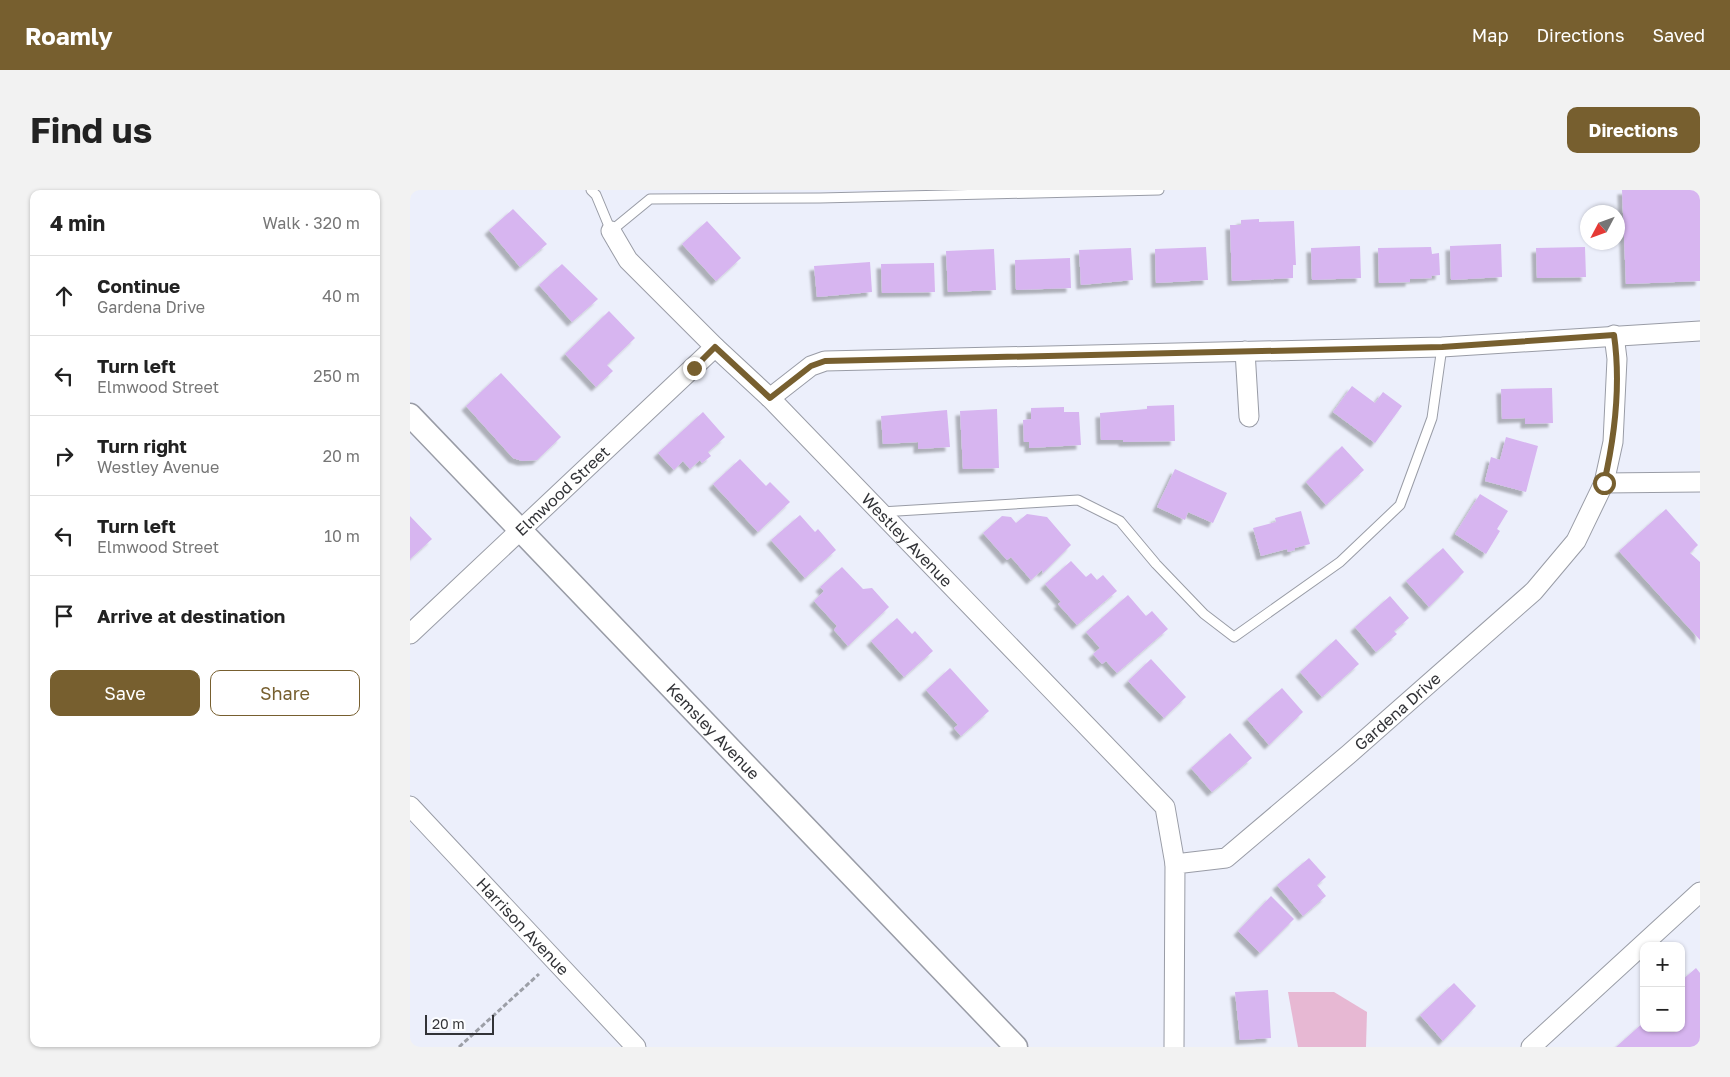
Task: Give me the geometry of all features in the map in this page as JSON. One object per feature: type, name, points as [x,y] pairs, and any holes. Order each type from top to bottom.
[{"type":"street","name":"Westley Avenue","points":[[611,231],[628,260],[715,347],[770,398],[1165,807],[1175,864]]},
{"type":"street","points":[[770,398],[811,366],[825,361],[1442,347],[1700,331]]},
{"type":"street","name":"Gardena Drive","points":[[1175,864],[1226,858],[1349,754],[1534,591],[1576,541],[1604,483],[1613,442],[1617,359],[1614,335]]},
{"type":"street","name":"Elmwood Street","points":[[410,634],[715,347]]},
{"type":"street","points":[[1245,351],[1249,417]]},
{"type":"street","name":"Kemsley Avenue","points":[[410,415],[1016,1047]]},
{"type":"street","points":[[1604,483],[1700,482]]},
{"type":"street","name":"Harrison Avenue","points":[[410,806],[636,1047]]},
{"type":"street","points":[[1174,1047],[1175,864]]},
{"type":"street","points":[[1531,1047],[1700,892]]},
{"type":"lane","points":[[591,190],[596,195],[611,231],[650,199],[829,198],[1159,190]]},
{"type":"lane","points":[[879,512],[1078,500],[1120,521],[1156,564],[1204,614],[1234,637],[1340,562],[1400,505],[1432,418],[1442,347]]},
{"type":"path","points":[[458,1047],[554,960]]},
{"type":"shaded area","points":[[1288,992],[1334,992],[1367,1012],[1366,1047],[1298,1047]]},
{"type":"building","points":[[1622,190],[1700,190],[1700,281],[1626,284],[1625,205],[1623,205]]},
{"type":"building","points":[[513,209],[547,244],[520,267],[489,230]]},
{"type":"building","points":[[1259,219],[1259,222],[1294,221],[1296,265],[1293,265],[1293,278],[1232,281],[1230,225],[1241,225],[1241,220]]},
{"type":"building","points":[[707,221],[741,258],[716,281],[682,244]]},
{"type":"building","points":[[1501,244],[1502,277],[1451,280],[1450,246]]},
{"type":"building","points":[[1360,246],[1361,278],[1312,280],[1311,248]]},
{"type":"building","points":[[1206,247],[1208,280],[1156,283],[1155,249]]},
{"type":"building","points":[[1431,247],[1432,254],[1439,253],[1440,275],[1431,276],[1432,278],[1410,279],[1410,282],[1379,283],[1378,248]]},
{"type":"building","points":[[1580,247],[1580,250],[1585,250],[1586,277],[1537,278],[1536,248]]},
{"type":"building","points":[[1131,248],[1133,280],[1081,285],[1079,250]]},
{"type":"building","points":[[994,249],[996,290],[948,292],[946,251]]},
{"type":"building","points":[[1070,258],[1071,288],[1016,290],[1015,260]]},
{"type":"building","points":[[870,262],[872,292],[817,297],[814,266]]},
{"type":"building","points":[[934,263],[935,292],[882,293],[881,264]]},
{"type":"building","points":[[562,264],[598,299],[572,322],[539,285]]},
{"type":"building","points":[[609,311],[635,338],[607,365],[613,371],[596,387],[565,354]]},
{"type":"building","points":[[501,373],[561,437],[537,460],[522,461],[513,458],[466,406]]},
{"type":"building","points":[[1352,386],[1375,403],[1383,392],[1402,406],[1375,443],[1333,412]]},
{"type":"building","points":[[1552,388],[1553,423],[1525,424],[1525,418],[1502,419],[1501,389]]},
{"type":"building","points":[[1174,405],[1175,441],[1123,442],[1123,440],[1101,440],[1100,413],[1147,409],[1147,406]]},
{"type":"building","points":[[1064,407],[1064,412],[1079,412],[1081,445],[1029,448],[1029,442],[1024,442],[1023,420],[1031,419],[1031,408]]},
{"type":"building","points":[[997,409],[999,468],[963,469],[960,411]]},
{"type":"building","points":[[947,410],[950,447],[918,449],[918,442],[883,444],[881,416]]},
{"type":"building","points":[[703,412],[725,437],[708,452],[711,456],[702,463],[700,460],[690,469],[683,461],[674,470],[658,453]]},
{"type":"building","points":[[1506,437],[1538,446],[1526,492],[1485,481],[1491,457],[1500,460]]},
{"type":"building","points":[[1342,446],[1364,470],[1326,505],[1306,482]]},
{"type":"building","points":[[740,459],[766,486],[770,482],[790,502],[758,532],[713,484]]},
{"type":"building","points":[[1175,469],[1227,493],[1213,523],[1188,512],[1185,520],[1157,507]]},
{"type":"building","points":[[1480,494],[1508,511],[1497,529],[1500,531],[1486,554],[1455,534]]},
{"type":"building","points":[[1666,509],[1698,545],[1690,553],[1700,562],[1700,640],[1619,551]]},
{"type":"building","points":[[1301,511],[1310,544],[1288,552],[1287,549],[1261,556],[1253,528],[1276,522],[1275,518]]},
{"type":"building","points":[[1027,514],[1047,517],[1071,545],[1043,573],[1042,570],[1031,580],[1011,557],[1007,560],[983,533],[1002,516],[1011,517],[1016,523]]},
{"type":"building","points":[[800,515],[815,532],[818,529],[836,550],[805,578],[771,540]]},
{"type":"building","points":[[410,516],[432,539],[410,559]]},
{"type":"building","points":[[1443,548],[1464,572],[1429,607],[1406,581]]},
{"type":"building","points":[[1071,561],[1086,577],[1091,573],[1097,580],[1103,575],[1117,591],[1077,625],[1058,604],[1061,602],[1045,584]]},
{"type":"building","points":[[842,567],[863,589],[872,588],[889,607],[848,646],[834,630],[837,626],[814,601],[824,591],[820,587]]},
{"type":"building","points":[[1128,595],[1146,616],[1152,611],[1168,629],[1117,673],[1106,661],[1102,664],[1093,654],[1100,648],[1086,632]]},
{"type":"building","points":[[1390,596],[1409,618],[1394,631],[1397,634],[1376,652],[1355,627]]},
{"type":"building","points":[[897,618],[912,634],[915,631],[933,651],[904,677],[871,641]]},
{"type":"building","points":[[1336,639],[1359,664],[1322,697],[1300,672]]},
{"type":"building","points":[[1151,659],[1186,697],[1164,718],[1128,681]]},
{"type":"building","points":[[950,668],[989,711],[961,736],[954,728],[958,725],[926,690]]},
{"type":"building","points":[[1282,688],[1303,712],[1269,745],[1247,719]]},
{"type":"building","points":[[1230,733],[1252,758],[1212,792],[1191,768]]},
{"type":"building","points":[[1309,858],[1326,877],[1317,885],[1326,896],[1303,916],[1277,885]]},
{"type":"building","points":[[1271,896],[1294,919],[1260,953],[1238,931]]},
{"type":"building","points":[[1696,968],[1700,973],[1700,1047],[1616,1047],[1640,1026],[1640,1032],[1685,1032],[1685,978]]},
{"type":"building","points":[[1454,983],[1476,1006],[1443,1041],[1420,1015]]},
{"type":"building","points":[[1268,990],[1271,1038],[1240,1040],[1235,992]]},
{"type":"route","points":[[694,368],[715,347],[770,398],[811,366],[825,361],[1442,347],[1614,335],[1617,359],[1613,442],[1604,483]]}]
